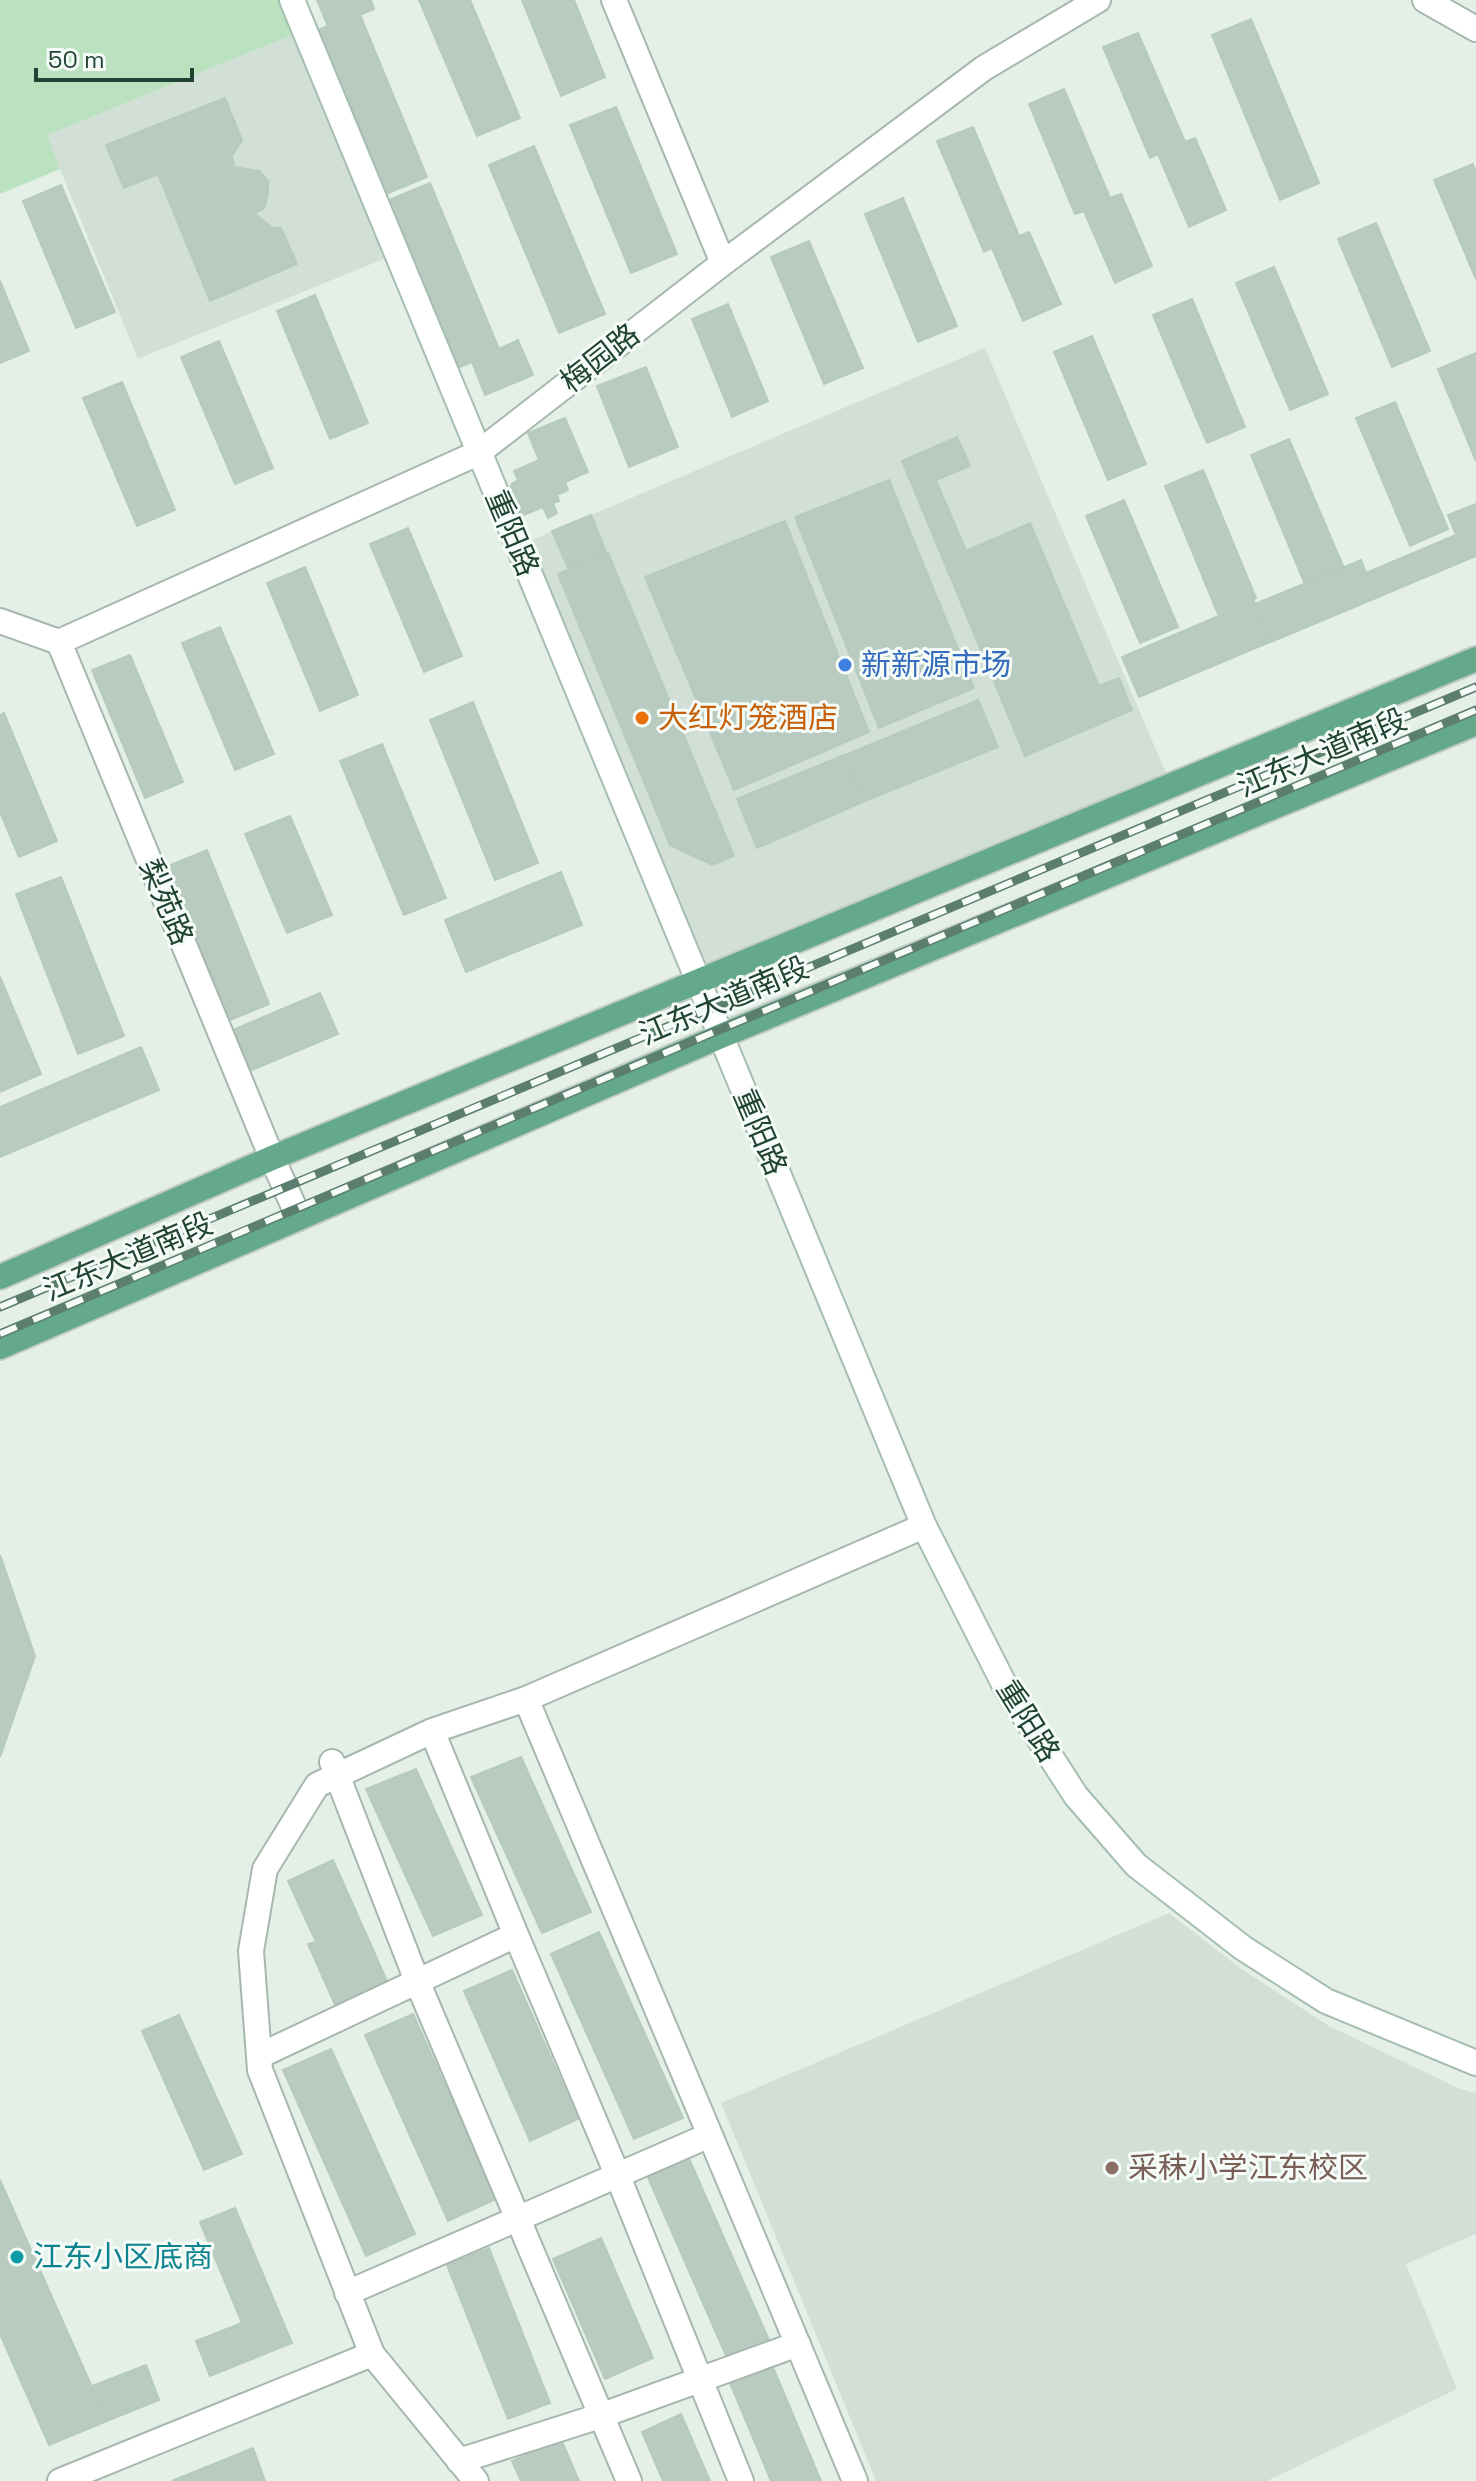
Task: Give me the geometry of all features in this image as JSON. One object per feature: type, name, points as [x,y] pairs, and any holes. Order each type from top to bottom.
[{"type":"main road","name":"江东大道南段","points":[[0,1277],[272,1158],[1476,659]]},
{"type":"main road","name":"江东大道南段","points":[[0,1347],[721,1036],[1476,723]]},
{"type":"street","name":"重阳路","points":[[292,0],[924,1526],[1005,1686],[1076,1796],[1136,1865],[1243,1948],[1326,2001],[1476,2063]]},
{"type":"street","points":[[614,0],[723,263]]},
{"type":"street","name":"梅园路","points":[[59,642],[478,453],[723,263],[984,68],[1098,0]]},
{"type":"street","points":[[1425,0],[1476,29]]},
{"type":"street","points":[[0,621],[59,642]]},
{"type":"street","name":"梨苑路","points":[[59,642],[299,1218]]},
{"type":"street","points":[[476,2481],[372,2354],[260,2070],[251,1951],[265,1869],[317,1785],[334,1768],[526,1699],[924,1526]]},
{"type":"street","points":[[526,1699],[855,2481]]},
{"type":"street","points":[[432,1731],[741,2481]]},
{"type":"street","points":[[334,1768],[417,1981],[629,2481]]},
{"type":"street","points":[[259,2056],[516,1935]]},
{"type":"street","points":[[347,2293],[710,2135]]},
{"type":"street","points":[[459,2461],[600,2416],[798,2344]]},
{"type":"street","points":[[60,2481],[372,2354]]},
{"type":"shaded area","points":[[304,30],[396,254],[138,359],[46,135]]},
{"type":"shaded area","name":"新新源市场","points":[[985,348],[1171,785],[699,980],[520,545]]},
{"type":"shaded area","name":"采秣小学江东校区","points":[[1169,1913],[1240,1968],[1329,2026],[1460,2089],[1476,2093],[1476,2234],[1406,2264],[1457,2389],[1267,2481],[876,2481],[721,2103]]},
{"type":"green space","points":[[0,0],[292,0],[304,30],[47,135],[60,169],[0,194]]},
{"type":"building","points":[[317,0],[371,0],[374,9],[360,15],[427,177],[381,196],[313,32],[328,26]]},
{"type":"building","points":[[419,0],[470,0],[520,118],[477,136]]},
{"type":"building","points":[[522,0],[574,0],[605,77],[561,96]]},
{"type":"building","points":[[1251,19],[1319,183],[1280,200],[1212,35]]},
{"type":"building","points":[[1138,33],[1185,142],[1195,138],[1226,210],[1189,227],[1158,154],[1150,158],[1103,47]]},
{"type":"building","points":[[1064,89],[1110,198],[1121,194],[1152,266],[1115,283],[1084,211],[1075,214],[1029,104]]},
{"type":"building","points":[[225,98],[242,140],[232,156],[234,167],[259,171],[268,181],[264,208],[255,214],[273,228],[281,228],[297,264],[210,301],[158,174],[124,188],[106,145]]},
{"type":"building","points":[[616,107],[677,254],[631,273],[570,125]]},
{"type":"building","points":[[973,127],[1019,236],[1029,232],[1061,304],[1023,321],[992,248],[984,252],[937,141]]},
{"type":"building","points":[[534,146],[605,314],[559,333],[489,165]]},
{"type":"building","points":[[1473,164],[1476,172],[1476,279],[1434,180]]},
{"type":"building","points":[[430,183],[499,349],[518,340],[533,375],[485,395],[472,362],[455,369],[384,202]]},
{"type":"building","points":[[61,185],[115,312],[76,328],[23,201]]},
{"type":"building","points":[[903,198],[957,326],[918,342],[865,214]]},
{"type":"building","points":[[1376,223],[1430,351],[1392,367],[1338,239]]},
{"type":"building","points":[[809,241],[863,368],[824,384],[771,257]]},
{"type":"building","points":[[1274,267],[1328,394],[1290,410],[1236,283]]},
{"type":"building","points":[[0,281],[29,351],[0,363]]},
{"type":"building","points":[[315,295],[368,423],[330,439],[277,311]]},
{"type":"building","points":[[1192,299],[1245,427],[1207,443],[1153,315]]},
{"type":"building","points":[[728,304],[768,401],[732,417],[692,319]]},
{"type":"building","points":[[1092,336],[1146,464],[1108,480],[1054,352]]},
{"type":"building","points":[[219,341],[273,468],[235,484],[181,357]]},
{"type":"building","points":[[1476,353],[1476,461],[1438,369]]},
{"type":"building","points":[[646,367],[678,447],[629,467],[597,386]]},
{"type":"building","points":[[122,382],[175,510],[137,526],[83,398]]},
{"type":"building","points":[[1395,402],[1448,529],[1410,546],[1356,418]]},
{"type":"building","points":[[565,418],[588,472],[565,482],[568,490],[557,495],[559,501],[553,503],[557,513],[548,518],[543,507],[519,517],[509,492],[518,480],[514,471],[539,460],[528,433]]},
{"type":"building","points":[[957,437],[970,466],[936,480],[966,551],[1030,523],[1099,686],[1119,678],[1132,710],[1025,756],[902,461]]},
{"type":"building","points":[[1289,439],[1343,566],[1304,582],[1251,455]]},
{"type":"building","points":[[1203,470],[1256,598],[1218,614],[1165,486]]},
{"type":"building","points":[[889,480],[974,688],[879,728],[795,517]]},
{"type":"building","points":[[1124,500],[1178,627],[1140,643],[1086,516]]},
{"type":"building","points":[[1476,504],[1476,556],[1357,606],[1342,568],[1361,560],[1366,573],[1456,535],[1448,515]]},
{"type":"building","points":[[591,515],[606,552],[568,568],[552,531]]},
{"type":"building","points":[[785,521],[869,732],[734,790],[645,577]]},
{"type":"building","points":[[408,528],[462,656],[424,672],[370,544]]},
{"type":"building","points":[[608,553],[734,856],[712,865],[670,845],[558,574]]},
{"type":"building","points":[[305,567],[358,695],[320,711],[267,583]]},
{"type":"building","points":[[1342,568],[1357,606],[1271,642],[1255,604]]},
{"type":"building","points":[[1254,601],[1270,642],[1139,697],[1122,657]]},
{"type":"building","points":[[220,627],[274,754],[235,770],[182,643]]},
{"type":"building","points":[[130,655],[183,782],[145,798],[92,670]]},
{"type":"building","points":[[978,700],[998,747],[865,801],[845,755]]},
{"type":"building","points":[[473,702],[538,863],[495,880],[430,720]]},
{"type":"building","points":[[4,713],[57,841],[19,857],[0,812],[0,715]]},
{"type":"building","points":[[382,744],[446,898],[404,915],[340,761]]},
{"type":"building","points":[[844,755],[863,802],[757,848],[737,799]]},
{"type":"building","points":[[290,816],[332,915],[287,933],[245,834]]},
{"type":"building","points":[[207,850],[269,1004],[223,1023],[161,869]]},
{"type":"building","points":[[561,872],[582,925],[466,972],[445,920]]},
{"type":"building","points":[[61,877],[124,1036],[78,1054],[16,894]]},
{"type":"building","points":[[0,977],[41,1074],[0,1092]]},
{"type":"building","points":[[320,993],[338,1034],[245,1073],[228,1032]]},
{"type":"building","points":[[141,1047],[159,1090],[0,1157],[0,1107]]},
{"type":"building","points":[[0,1555],[35,1656],[0,1757]]},
{"type":"building","points":[[521,1757],[591,1912],[542,1933],[471,1777]]},
{"type":"building","points":[[416,1769],[482,1915],[433,1936],[366,1789]]},
{"type":"building","points":[[333,1860],[387,1981],[335,2005],[308,1944],[316,1942],[288,1881]]},
{"type":"building","points":[[599,1932],[683,2118],[634,2139],[551,1954]]},
{"type":"building","points":[[512,1970],[578,2119],[530,2141],[464,1991]]},
{"type":"building","points":[[413,2014],[496,2199],[448,2221],[365,2035]]},
{"type":"building","points":[[179,2015],[242,2154],[204,2170],[142,2031]]},
{"type":"building","points":[[331,2049],[415,2234],[366,2256],[283,2070]]},
{"type":"building","points":[[687,2154],[769,2340],[727,2358],[646,2173]]},
{"type":"building","name":"江东小区底商","points":[[0,2180],[107,2421],[49,2445],[0,2334]]},
{"type":"building","name":"江东小区底商","points":[[235,2208],[292,2343],[210,2376],[196,2341],[242,2323],[200,2222]]},
{"type":"building","points":[[601,2238],[653,2358],[605,2379],[553,2259]]},
{"type":"building","points":[[489,2248],[550,2403],[508,2419],[447,2265]]},
{"type":"building","points":[[146,2365],[159,2400],[107,2421],[92,2386]]},
{"type":"building","points":[[772,2365],[821,2481],[771,2481],[730,2383]]},
{"type":"building","points":[[681,2414],[710,2481],[663,2481],[642,2432]]},
{"type":"building","points":[[561,2439],[579,2481],[521,2481],[512,2461]]},
{"type":"building","points":[[253,2448],[265,2481],[172,2481]]},
{"type":"railway","points":[[0,1307],[1476,687]]},
{"type":"railway","points":[[0,1334],[1476,710]]},
{"type":"place","name":"新新源市场","points":[[845,665]]},
{"type":"place","name":"大红灯笼酒店","points":[[642,718]]},
{"type":"place","name":"采秣小学江东校区","points":[[1112,2168]]},
{"type":"place","name":"江东小区底商","points":[[17,2257]]}]
